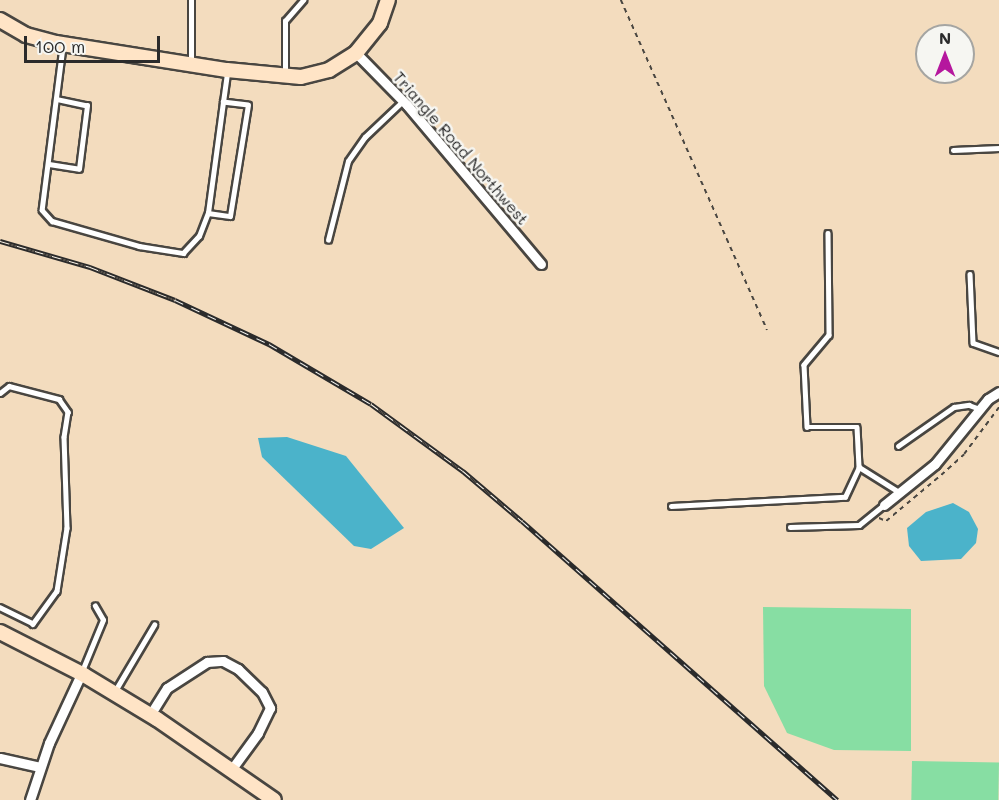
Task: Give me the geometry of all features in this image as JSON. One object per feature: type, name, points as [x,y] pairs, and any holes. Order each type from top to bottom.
[{"type":"street","points":[[2,25],[26,35],[64,44],[285,77],[315,75],[356,53],[380,23],[388,0]]},
{"type":"street","name":"Triangle Road Northwest","points":[[356,53],[403,101],[541,264]]},
{"type":"street","points":[[884,505],[935,464],[980,409],[999,392]]},
{"type":"street","points":[[0,632],[81,674],[150,715],[274,800]]},
{"type":"street","points":[[150,715],[167,688],[207,662],[223,661],[238,669],[262,692],[270,708],[258,733],[231,770]]},
{"type":"street","points":[[30,800],[40,767],[81,674]]},
{"type":"street","points":[[0,758],[40,767]]},
{"type":"lane","points":[[191,0],[191,64]]},
{"type":"lane","points":[[285,77],[285,21],[303,0]]},
{"type":"lane","points":[[64,44],[42,210],[52,221],[139,246],[183,253],[199,236],[208,213],[227,70]]},
{"type":"lane","points":[[49,164],[79,169],[87,106],[58,100]]},
{"type":"lane","points":[[328,240],[348,161],[365,136],[403,101]]},
{"type":"lane","points":[[208,213],[230,216],[247,115],[248,105],[222,102]]},
{"type":"lane","points":[[953,150],[999,148]]},
{"type":"lane","points":[[671,506],[845,497],[859,467],[857,427],[807,427],[804,365],[829,335],[828,233]]},
{"type":"lane","points":[[970,274],[973,343],[999,352]]},
{"type":"lane","points":[[0,393],[9,386],[59,399],[68,412],[64,437],[67,528],[57,591],[33,624],[0,608]]},
{"type":"lane","points":[[898,446],[954,407],[969,405],[980,409]]},
{"type":"lane","points":[[859,467],[899,492]]},
{"type":"lane","points":[[790,527],[859,525],[884,505]]},
{"type":"lane","points":[[81,674],[103,620],[95,606]]},
{"type":"lane","points":[[114,694],[154,625]]},
{"type":"path","points":[[621,0],[767,330]]},
{"type":"green space","points":[[763,607],[911,609],[911,751],[834,750],[787,733],[764,686]]},
{"type":"green space","points":[[912,761],[999,763],[998,800],[911,800]]},
{"type":"water","points":[[287,437],[346,456],[404,528],[371,549],[354,546],[262,457],[258,438]]},
{"type":"water","points":[[953,503],[969,512],[978,529],[976,543],[961,559],[921,561],[909,546],[907,528],[926,512]]},
{"type":"railway","points":[[0,241],[90,267],[175,300],[269,344],[371,404],[463,471],[522,521],[837,800]]}]
